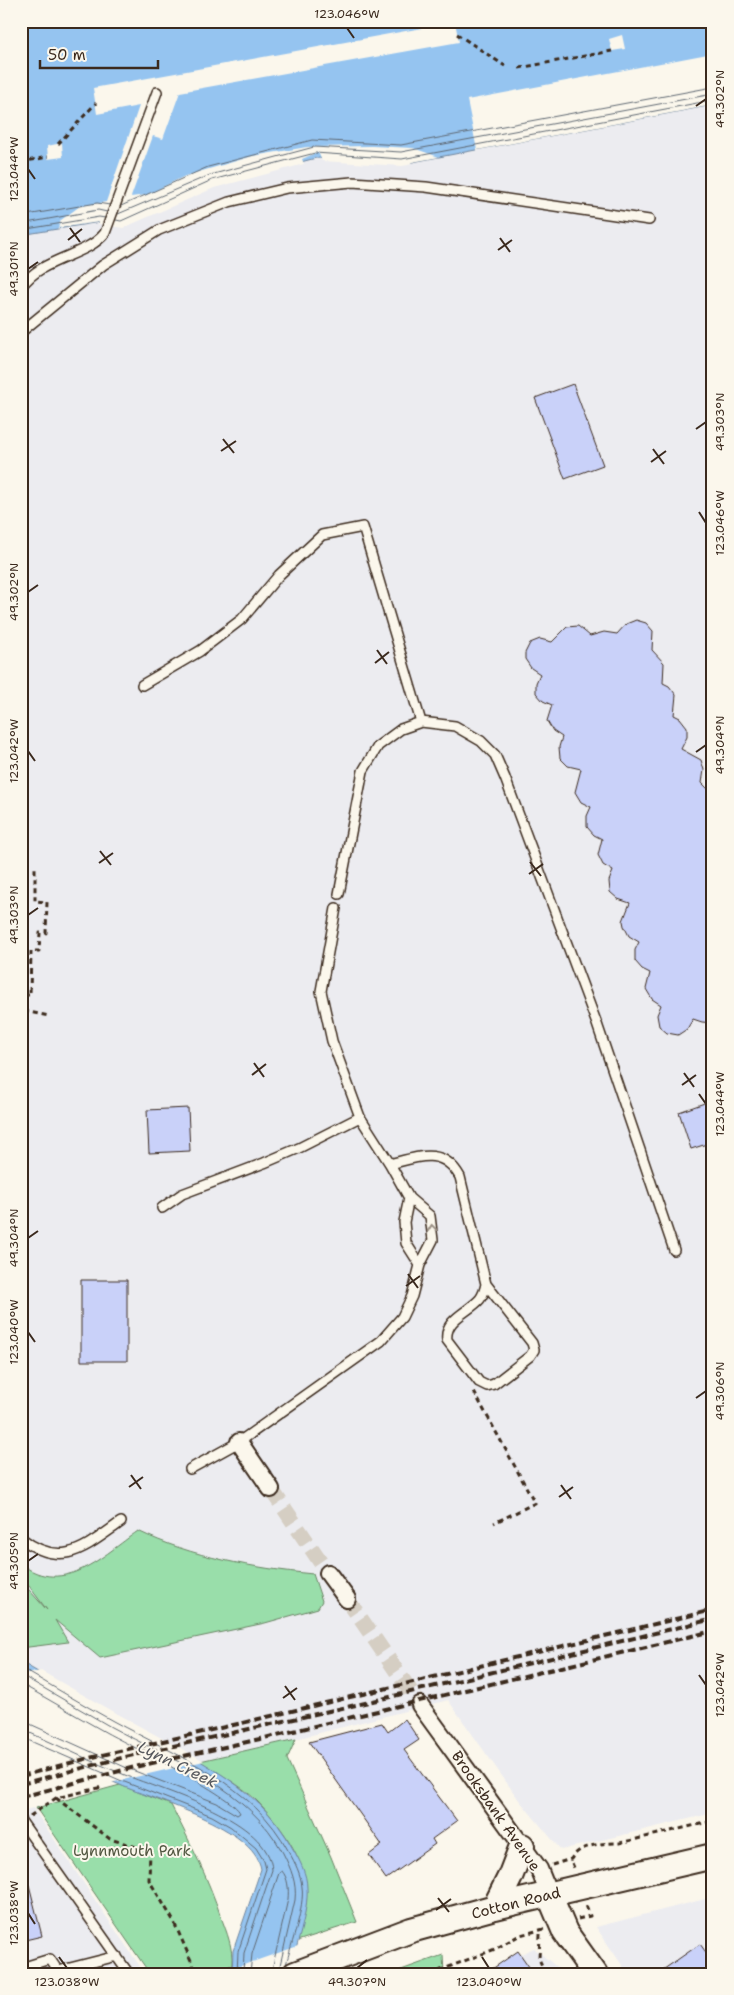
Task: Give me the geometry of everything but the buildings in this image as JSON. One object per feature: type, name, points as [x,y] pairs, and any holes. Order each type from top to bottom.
[{"type":"main road","points":[[495,1907],[510,1877],[522,1846]]},
{"type":"main road","name":"Cotton Road","points":[[295,1974],[411,1930],[495,1907],[713,1856]]},
{"type":"main road","name":"Brooksbank Avenue","points":[[549,1894],[565,1932],[595,1974]]},
{"type":"street","points":[[239,1442],[270,1489]]},
{"type":"street","points":[[328,1573],[346,1599]]},
{"type":"street","name":"Brooksbank Avenue","points":[[420,1705],[539,1869],[549,1894]]},
{"type":"lane","points":[[21,287],[39,270],[55,260],[91,245],[105,233],[157,92]]},
{"type":"lane","points":[[21,332],[103,265],[159,230],[229,202],[287,188],[352,182],[426,187],[649,220]]},
{"type":"lane","points":[[142,685],[200,651],[242,619],[279,575],[322,535],[363,527],[421,722]]},
{"type":"lane","points":[[339,894],[363,771],[378,746],[401,729],[421,722],[455,726],[481,741],[495,754],[597,1024],[674,1250]]},
{"type":"lane","points":[[190,1470],[239,1442],[382,1340],[402,1317],[412,1296],[420,1265],[433,1240],[430,1216],[408,1198],[390,1164],[360,1117],[332,1041],[321,991],[336,908]]},
{"type":"lane","points":[[162,1208],[182,1194],[299,1148],[360,1117]]},
{"type":"lane","points":[[390,1164],[423,1156],[442,1158],[453,1165],[460,1177],[486,1284],[532,1343],[534,1350],[530,1356],[494,1384],[487,1386],[479,1382],[447,1340],[446,1332],[451,1323],[481,1298],[486,1284]]},
{"type":"lane","points":[[408,1198],[404,1222],[406,1244],[420,1265]]},
{"type":"lane","points":[[21,1538],[32,1546],[50,1553],[68,1553],[87,1545],[120,1522]]},
{"type":"lane","points":[[22,1821],[129,1974]]},
{"type":"lane","points":[[21,1968],[50,1959],[58,1972],[116,1956]]},
{"type":"path","points":[[457,34],[505,66]]},
{"type":"path","points":[[519,68],[612,51]]},
{"type":"path","points":[[58,144],[96,103]]},
{"type":"path","points":[[21,162],[48,156]]},
{"type":"path","points":[[21,1094],[24,995],[30,995],[31,951],[39,951],[40,933],[46,933],[47,902],[34,901],[35,866]]},
{"type":"path","points":[[24,1011],[49,1016]]},
{"type":"path","points":[[474,1391],[535,1503],[494,1523]]},
{"type":"path","points":[[22,1821],[56,1798],[103,1787]]},
{"type":"path","points":[[56,1798],[110,1839],[150,1851],[149,1880],[173,1920],[197,1973]]},
{"type":"path","points":[[560,1863],[571,1860],[575,1853],[582,1849],[607,1843],[620,1843],[713,1820]]},
{"type":"path","points":[[431,1974],[495,1949],[520,1935],[540,1932],[539,1958],[546,1974]]},
{"type":"shaded area","points":[[713,53],[713,1813],[561,1850],[519,1800],[448,1700],[296,1739],[200,1761],[116,1717],[21,1662],[21,235],[100,221],[213,185]]},
{"type":"shaded area","points":[[33,1808],[145,1974],[21,1974],[21,1811]]},
{"type":"shaded area","points":[[713,1897],[713,1974],[628,1974],[596,1927]]},
{"type":"shaded area","points":[[534,1948],[565,1974],[480,1974]]},
{"type":"green space","points":[[138,1531],[180,1548],[223,1560],[313,1574],[322,1601],[318,1608],[265,1623],[100,1658],[55,1620],[68,1642],[21,1648],[21,1581],[47,1610],[23,1578],[21,1564],[37,1573],[52,1576],[68,1574],[97,1561]]},
{"type":"green space","points":[[296,1739],[287,1759],[331,1857],[357,1922],[297,1941],[304,1917],[306,1889],[304,1875],[293,1847],[276,1822],[251,1795],[200,1761]]},
{"type":"green space","name":"Lynnmouth Park","points":[[120,1785],[171,1805],[198,1860],[216,1903],[229,1940],[232,1952],[232,1965],[206,1974],[150,1974],[36,1808]]},
{"type":"green space","points":[[443,1955],[444,1974],[390,1974]]},
{"type":"water","points":[[21,21],[713,21],[713,105],[402,164],[316,158],[213,185],[100,222],[21,235]]},
{"type":"water","name":"Lynn Creek","points":[[21,1662],[93,1704],[192,1756],[216,1771],[260,1805],[278,1825],[301,1863],[307,1883],[304,1919],[289,1974],[232,1974],[233,1951],[261,1869],[254,1854],[241,1840],[201,1817],[120,1785],[21,1741]]},
{"type":"pier","points":[[455,22],[459,42],[180,92],[163,139],[153,136],[131,197],[146,195],[185,176],[253,156],[307,147],[372,146],[413,148],[439,157],[412,162],[402,166],[322,161],[318,152],[302,159],[304,164],[214,188],[123,228],[98,224],[99,222],[58,228],[61,220],[80,206],[106,202],[139,106],[97,114],[93,88]]},
{"type":"pier","points":[[622,35],[625,49],[612,51],[609,39]]},
{"type":"pier","points":[[713,53],[713,105],[477,150],[467,100]]},
{"type":"pier","points":[[62,143],[63,157],[48,159],[47,146]]},
{"type":"pier","points":[[41,1671],[204,1761],[110,1783],[21,1744],[21,1675]]},
{"type":"pier","points":[[298,1946],[292,1974],[229,1974],[229,1970]]},
{"type":"tunnel","points":[[271,1489],[328,1573]]},
{"type":"tunnel","points":[[347,1599],[420,1705]]},
{"type":"railway","points":[[21,1776],[89,1758],[713,1610]]},
{"type":"railway","points":[[21,1784],[125,1757],[369,1702],[713,1619]]},
{"type":"railway","points":[[21,1797],[135,1767],[713,1631]]}]
